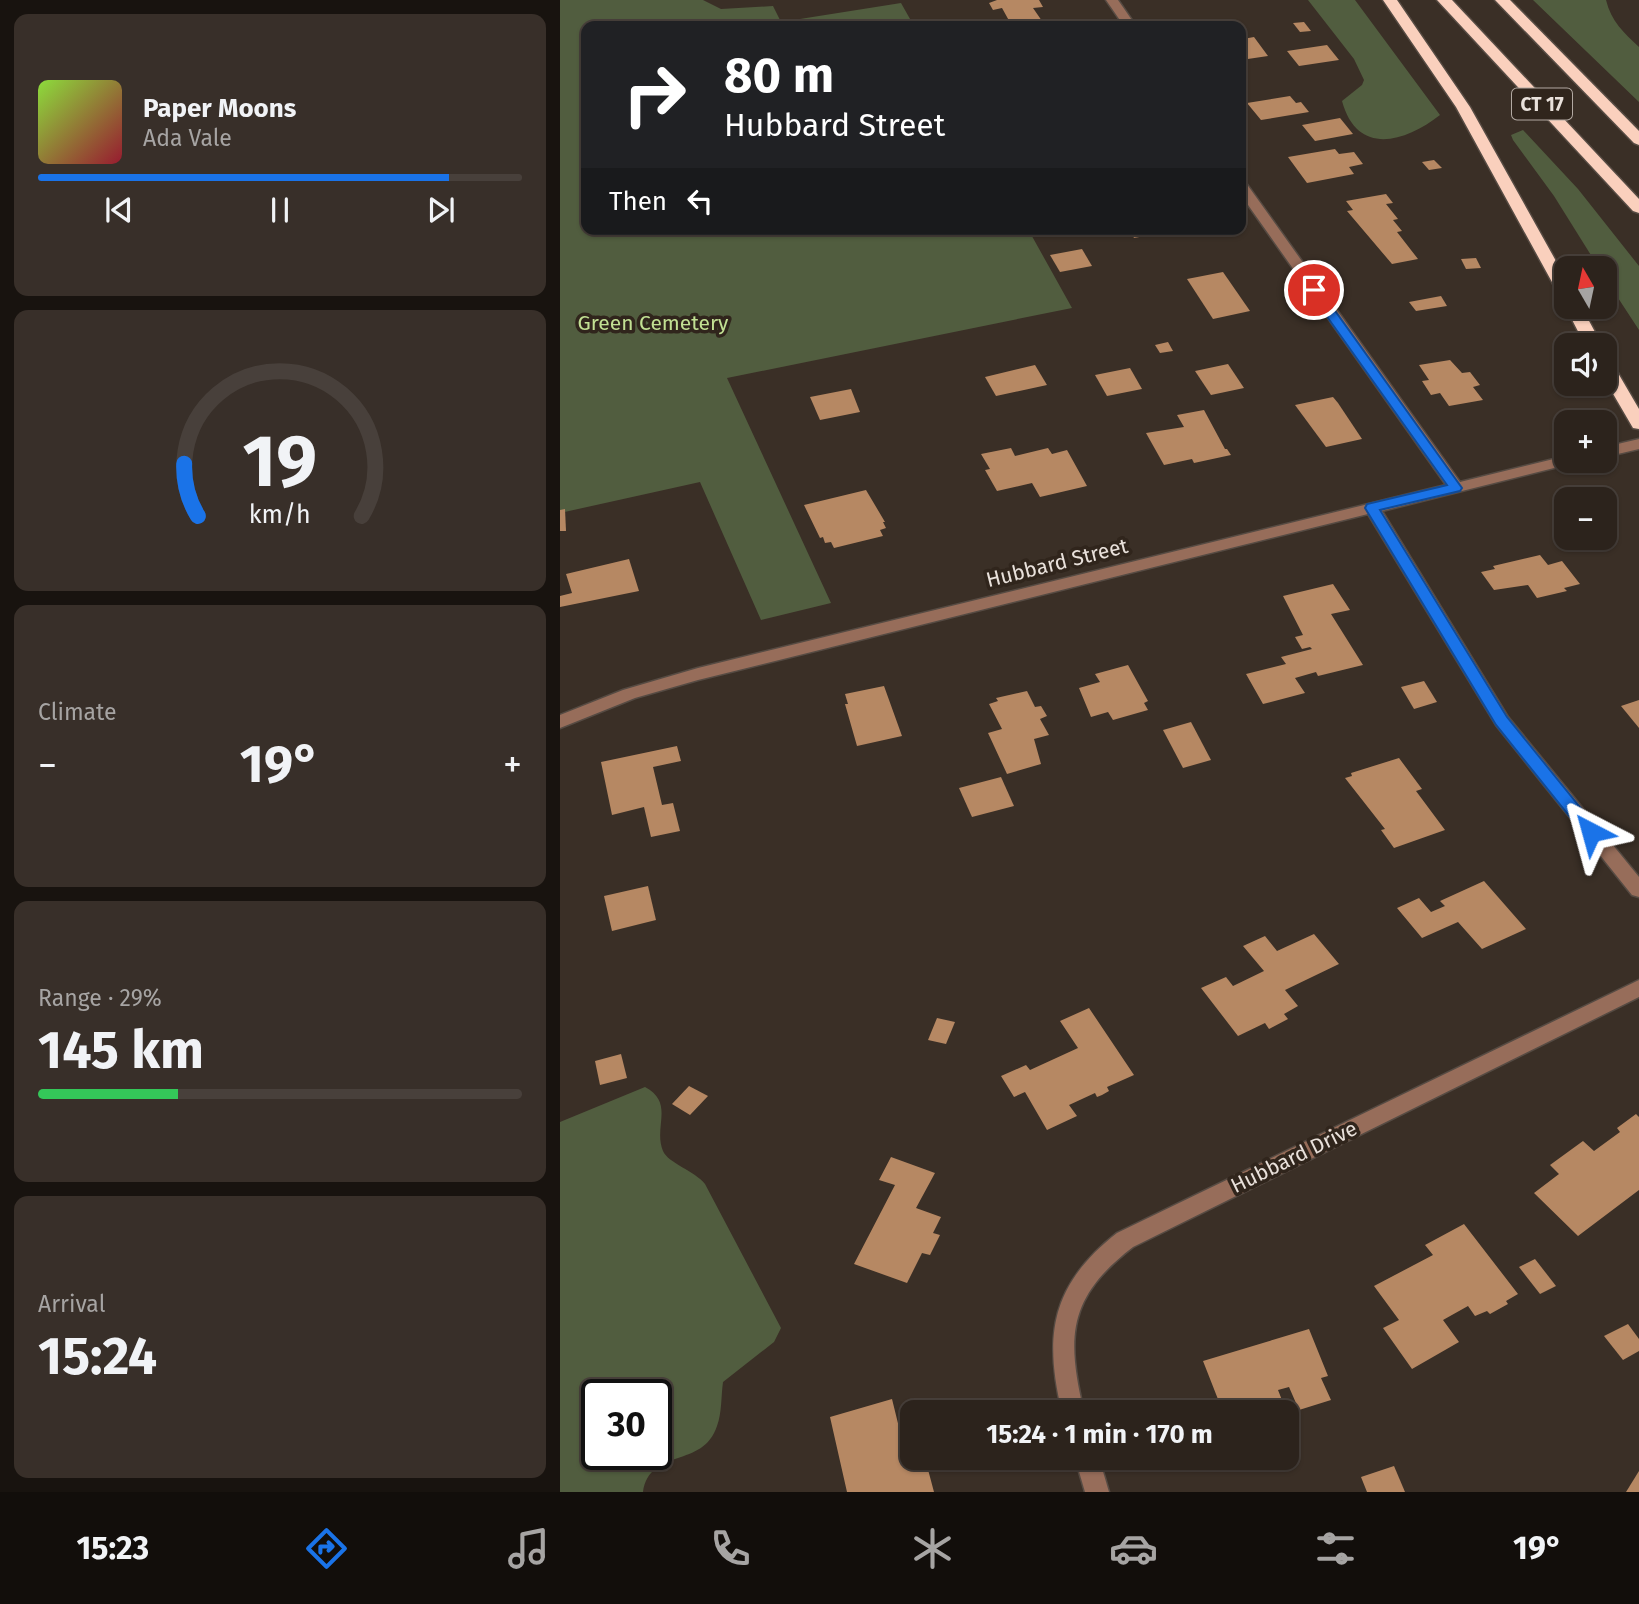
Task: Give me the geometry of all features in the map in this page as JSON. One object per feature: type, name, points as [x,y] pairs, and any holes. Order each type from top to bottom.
[{"type":"highway","points":[[1390,0],[1463,107],[1554,271]]},
{"type":"highway","name":"CT 17","points":[[1444,0],[1639,208]]},
{"type":"highway","name":"CT 17","points":[[1502,0],[1639,140]]},
{"type":"highway","points":[[1617,386],[1639,424]]},
{"type":"street","points":[[1112,0],[1127,21]]},
{"type":"street","points":[[1246,193],[1455,488]]},
{"type":"street","points":[[1617,449],[1639,444]]},
{"type":"street","name":"Hubbard Street","points":[[560,722],[629,694],[707,671],[1554,464]]},
{"type":"street","points":[[1372,508],[1502,721],[1639,890]]},
{"type":"street","name":"Hubbard Drive","points":[[1070,1400],[1065,1380],[1065,1321],[1074,1294],[1105,1253],[1125,1240],[1639,988]]},
{"type":"street","points":[[1091,1470],[1097,1492]]},
{"type":"green space","name":"Green Cemetery","points":[[560,0],[703,0],[721,9],[773,6],[780,21],[581,21],[581,235],[1031,235],[1072,308],[727,378],[831,603],[761,620],[700,482],[560,513]]},
{"type":"green space","points":[[1308,0],[1355,0],[1440,115],[1426,125],[1397,137],[1370,137],[1359,130],[1349,119],[1342,101],[1362,85],[1364,80],[1354,59]]},
{"type":"green space","points":[[1533,0],[1606,0],[1623,32],[1639,47],[1639,102]]},
{"type":"green space","name":"Green Cemetery","points":[[901,3],[911,21],[787,21]]},
{"type":"green space","points":[[1523,130],[1578,189],[1639,266],[1639,330],[1617,296],[1617,256],[1592,256],[1511,135]]},
{"type":"green space","points":[[645,1087],[659,1100],[663,1151],[705,1184],[781,1328],[774,1342],[723,1382],[719,1421],[710,1439],[701,1448],[672,1461],[672,1379],[581,1379],[581,1470],[655,1470],[648,1478],[643,1492],[560,1492],[560,1122]]},
{"type":"building","points":[[997,0],[1039,0],[1043,7],[1033,8],[1042,21],[1009,21],[1002,8],[993,10],[989,3]]},
{"type":"building","points":[[1304,22],[1311,31],[1300,32],[1293,23]]},
{"type":"building","points":[[1254,37],[1268,56],[1246,59],[1246,38]]},
{"type":"building","points":[[1327,45],[1339,60],[1299,66],[1287,51]]},
{"type":"building","points":[[1290,96],[1296,103],[1301,102],[1309,112],[1261,120],[1247,103]]},
{"type":"building","points":[[1340,118],[1353,134],[1315,141],[1302,125]]},
{"type":"building","points":[[1335,149],[1339,154],[1354,152],[1363,164],[1349,167],[1354,174],[1307,183],[1288,157]]},
{"type":"building","points":[[1434,160],[1442,168],[1429,170],[1422,162]]},
{"type":"building","points":[[1386,194],[1393,203],[1386,204],[1398,219],[1393,220],[1402,231],[1397,232],[1418,259],[1392,264],[1347,211],[1353,210],[1346,201]]},
{"type":"building","points":[[1082,249],[1092,266],[1060,272],[1050,255]]},
{"type":"building","points":[[1476,258],[1481,268],[1466,269],[1461,259]]},
{"type":"building","points":[[1223,272],[1250,311],[1213,319],[1187,279]]},
{"type":"building","points":[[1441,296],[1447,306],[1416,311],[1409,302]]},
{"type":"building","points":[[1168,342],[1173,351],[1160,353],[1155,345]]},
{"type":"building","points":[[1450,360],[1462,373],[1470,372],[1480,385],[1473,387],[1483,400],[1449,406],[1440,393],[1431,395],[1422,381],[1429,380],[1419,365]]},
{"type":"building","points":[[1228,364],[1244,388],[1211,395],[1195,371]]},
{"type":"building","points":[[1035,365],[1047,385],[996,396],[985,377]]},
{"type":"building","points":[[1130,368],[1142,389],[1107,396],[1095,375]]},
{"type":"building","points":[[851,389],[860,412],[820,420],[810,397]]},
{"type":"building","points":[[1333,397],[1362,439],[1326,447],[1295,405]]},
{"type":"building","points":[[1204,410],[1231,455],[1194,463],[1192,459],[1164,465],[1146,433],[1184,427],[1177,415]]},
{"type":"building","points":[[1011,448],[1015,456],[1048,448],[1052,454],[1067,450],[1087,486],[1040,497],[1032,483],[997,491],[985,470],[990,469],[981,454]]},
{"type":"building","points":[[866,490],[885,522],[886,528],[880,530],[883,536],[834,548],[831,542],[825,543],[804,505]]},
{"type":"building","points":[[565,509],[566,531],[560,531],[560,510]]},
{"type":"building","points":[[1540,555],[1548,565],[1562,561],[1580,584],[1564,588],[1567,591],[1537,598],[1528,585],[1494,590],[1481,572],[1495,569],[1493,566]]},
{"type":"building","points":[[629,559],[639,591],[560,607],[560,596],[572,593],[566,574]]},
{"type":"building","points":[[1333,584],[1350,610],[1331,614],[1363,665],[1318,676],[1316,672],[1295,678],[1305,693],[1263,704],[1246,674],[1286,664],[1281,657],[1312,649],[1302,649],[1295,637],[1303,635],[1283,596]]},
{"type":"building","points":[[1128,665],[1148,701],[1144,703],[1148,710],[1113,720],[1108,712],[1091,717],[1079,688],[1100,682],[1095,674]]},
{"type":"building","points":[[1424,681],[1437,702],[1414,709],[1401,687]]},
{"type":"building","points":[[884,686],[902,736],[857,746],[845,704],[848,704],[845,694]]},
{"type":"building","points":[[1027,691],[1035,707],[1041,706],[1047,716],[1040,719],[1049,735],[1034,739],[1041,764],[1007,774],[988,733],[1002,729],[989,704],[998,701],[996,698]]},
{"type":"building","points":[[1639,700],[1639,728],[1621,706]]},
{"type":"building","points":[[1191,722],[1211,760],[1183,768],[1163,730]]},
{"type":"building","points":[[677,746],[681,761],[653,767],[662,805],[673,803],[680,831],[651,837],[644,807],[612,815],[601,762]]},
{"type":"building","points":[[1399,758],[1422,789],[1416,791],[1445,830],[1394,848],[1381,830],[1385,829],[1345,778],[1352,776],[1351,773]]},
{"type":"building","points":[[1001,777],[1014,806],[972,817],[959,788]]},
{"type":"building","points":[[1484,881],[1526,929],[1482,949],[1458,922],[1422,938],[1397,908],[1419,898],[1431,912],[1445,906],[1440,901]]},
{"type":"building","points":[[648,886],[656,920],[612,931],[604,896]]},
{"type":"building","points":[[1314,934],[1339,964],[1285,990],[1298,1006],[1284,1014],[1288,1019],[1269,1029],[1265,1023],[1238,1036],[1201,988],[1226,977],[1233,986],[1264,971],[1243,946],[1265,936],[1277,951]]},
{"type":"building","points":[[1089,1008],[1134,1075],[1107,1087],[1109,1091],[1102,1095],[1097,1097],[1095,1093],[1069,1105],[1077,1116],[1047,1130],[1025,1092],[1014,1097],[1001,1076],[1026,1065],[1030,1070],[1078,1048],[1060,1021]]},
{"type":"building","points":[[937,1018],[955,1022],[946,1044],[928,1040]]},
{"type":"building","points":[[621,1054],[627,1078],[600,1085],[595,1061]]},
{"type":"building","points":[[689,1086],[708,1096],[690,1115],[672,1104]]},
{"type":"building","points":[[1636,1114],[1639,1117],[1639,1190],[1578,1236],[1534,1193],[1559,1174],[1550,1165],[1583,1141],[1594,1151],[1620,1132],[1617,1128]]},
{"type":"building","points":[[891,1157],[935,1173],[916,1208],[941,1217],[933,1233],[940,1235],[930,1255],[922,1253],[907,1283],[854,1264],[895,1185],[879,1180]]},
{"type":"building","points":[[1464,1224],[1518,1294],[1506,1301],[1508,1304],[1490,1314],[1487,1311],[1475,1316],[1468,1306],[1443,1320],[1459,1342],[1412,1369],[1383,1328],[1399,1320],[1374,1286],[1433,1255],[1425,1245]]},
{"type":"building","points":[[1535,1259],[1556,1286],[1540,1294],[1519,1267]]},
{"type":"building","points":[[1628,1324],[1639,1339],[1639,1351],[1623,1360],[1604,1336]]},
{"type":"building","points":[[1309,1329],[1328,1376],[1321,1378],[1331,1400],[1299,1410],[1299,1400],[1295,1400],[1289,1387],[1278,1390],[1282,1400],[1218,1400],[1203,1361]]},
{"type":"building","points":[[892,1399],[900,1431],[900,1470],[928,1470],[934,1492],[847,1492],[830,1417]]},
{"type":"building","points":[[1394,1466],[1405,1492],[1367,1492],[1361,1477]]},
{"type":"building","points":[[1639,1471],[1639,1492],[1626,1492]]},
{"type":"route","points":[[1314,290],[1455,488],[1372,508],[1512,736],[1591,832]]}]
